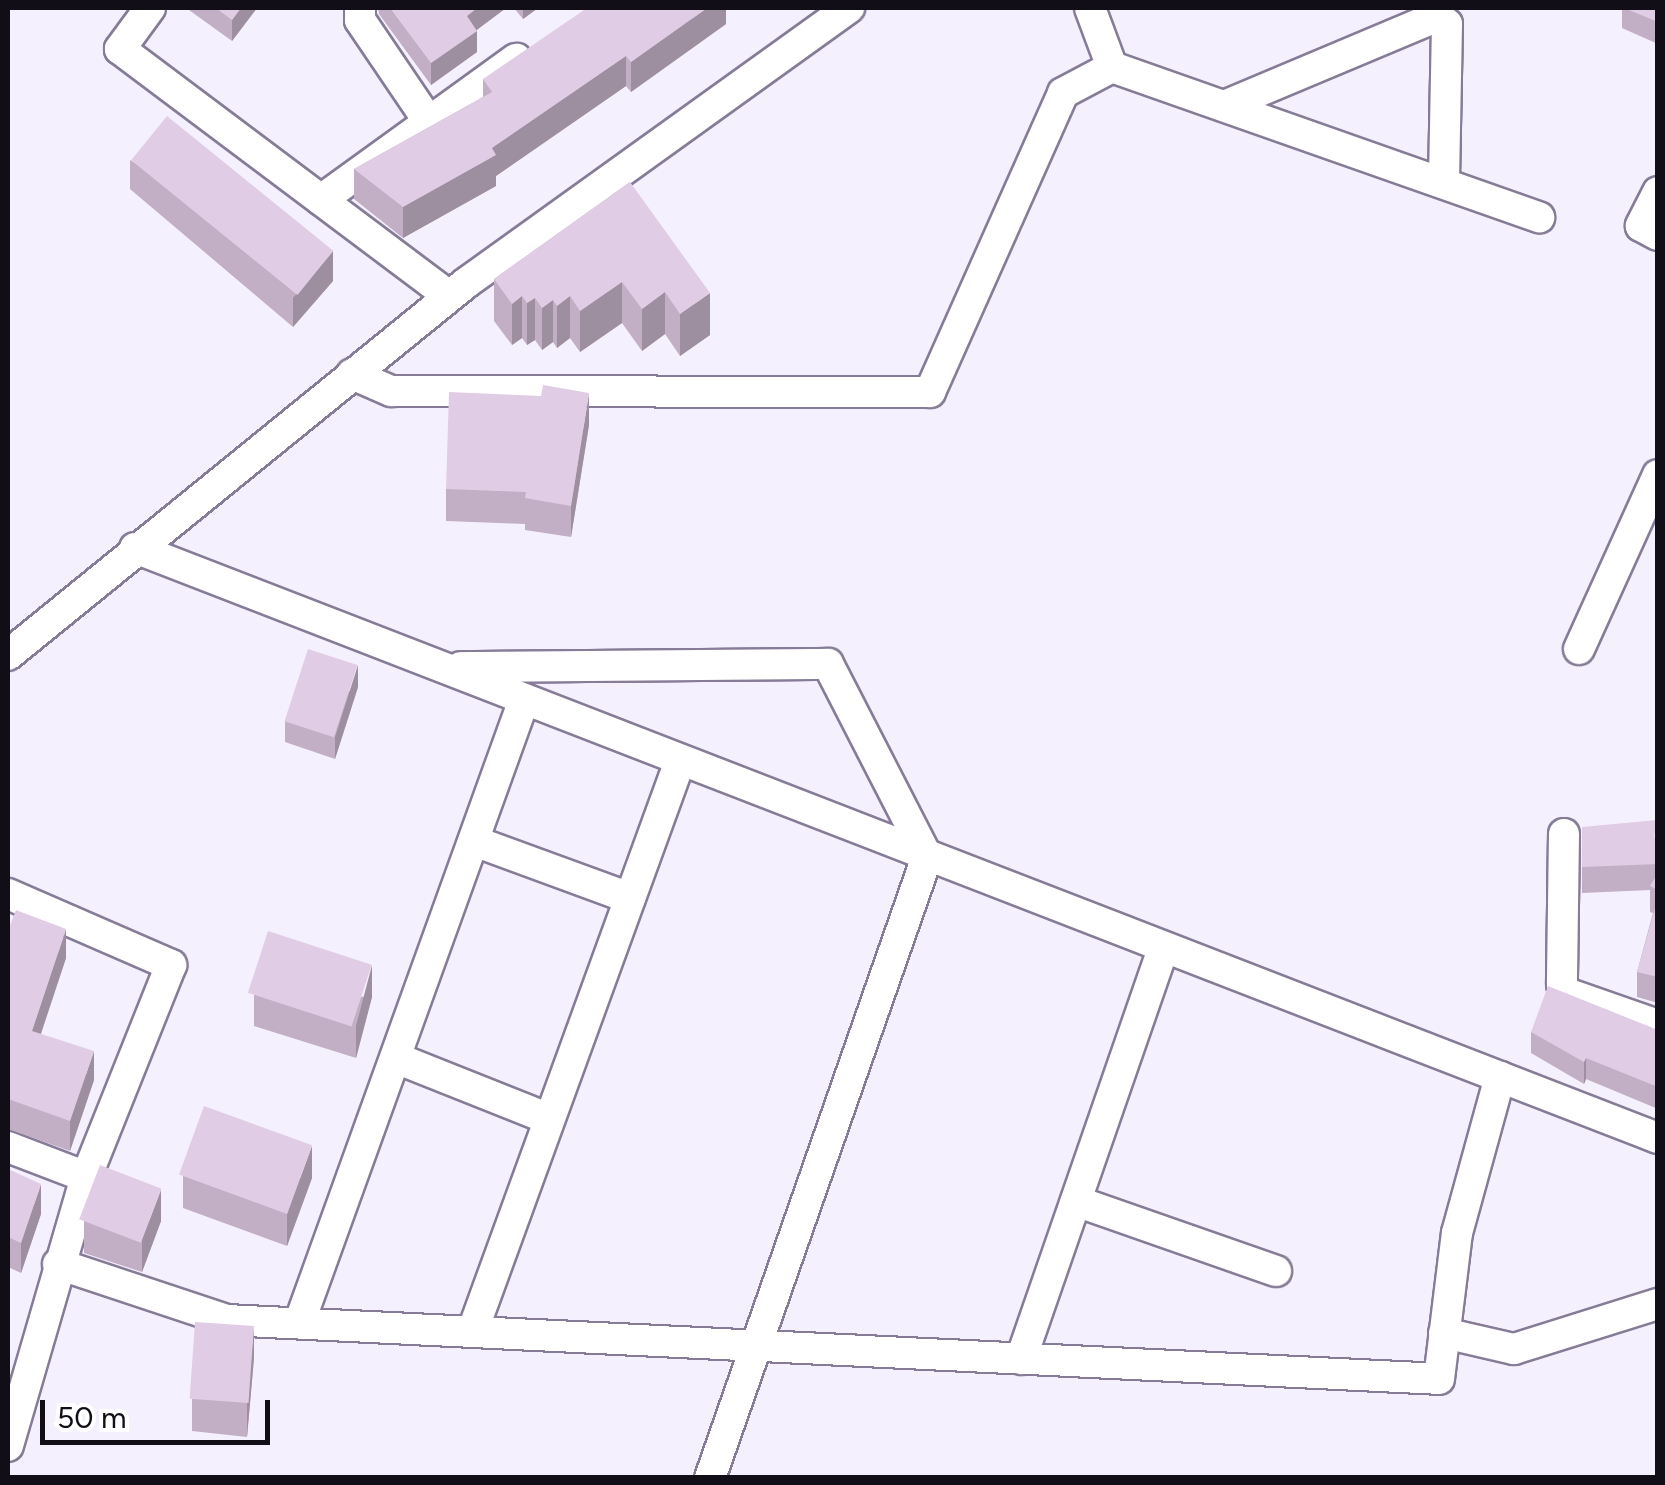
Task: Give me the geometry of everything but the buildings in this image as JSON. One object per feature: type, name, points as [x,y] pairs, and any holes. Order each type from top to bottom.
[{"type":"street","points":[[150,8],[120,49],[449,296]]},
{"type":"street","points":[[360,8],[360,20],[429,122]]},
{"type":"street","points":[[8,655],[449,296],[849,8]]},
{"type":"street","points":[[1090,8],[1112,67]]},
{"type":"street","points":[[1224,106],[1438,16],[1447,24],[1444,183]]},
{"type":"street","points":[[321,200],[540,42]]},
{"type":"street","points":[[352,374],[391,391],[930,392],[1063,93],[1112,67],[1539,217]]},
{"type":"street","points":[[1658,192],[1641,226],[1658,235]]},
{"type":"street","points":[[1579,649],[1654,493]]},
{"type":"street","points":[[135,548],[1658,1138]]},
{"type":"street","points":[[443,668],[828,664],[927,857],[710,1478]]},
{"type":"street","points":[[300,1321],[524,700]]},
{"type":"street","points":[[473,1330],[680,760]]},
{"type":"street","points":[[1564,834],[1562,984],[1566,992],[1658,1026]]},
{"type":"street","points":[[474,841],[630,898]]},
{"type":"street","points":[[8,894],[171,965],[86,1177],[8,1446]]},
{"type":"street","points":[[1021,1359],[1163,949]]},
{"type":"street","points":[[396,1058],[549,1119]]},
{"type":"street","points":[[58,1264],[226,1320],[1438,1379],[1457,1233],[1500,1078]]},
{"type":"street","points":[[8,1147],[86,1177]]},
{"type":"street","points":[[1076,1200],[1276,1271]]},
{"type":"street","points":[[1444,1333],[1514,1349],[1658,1304]]}]
